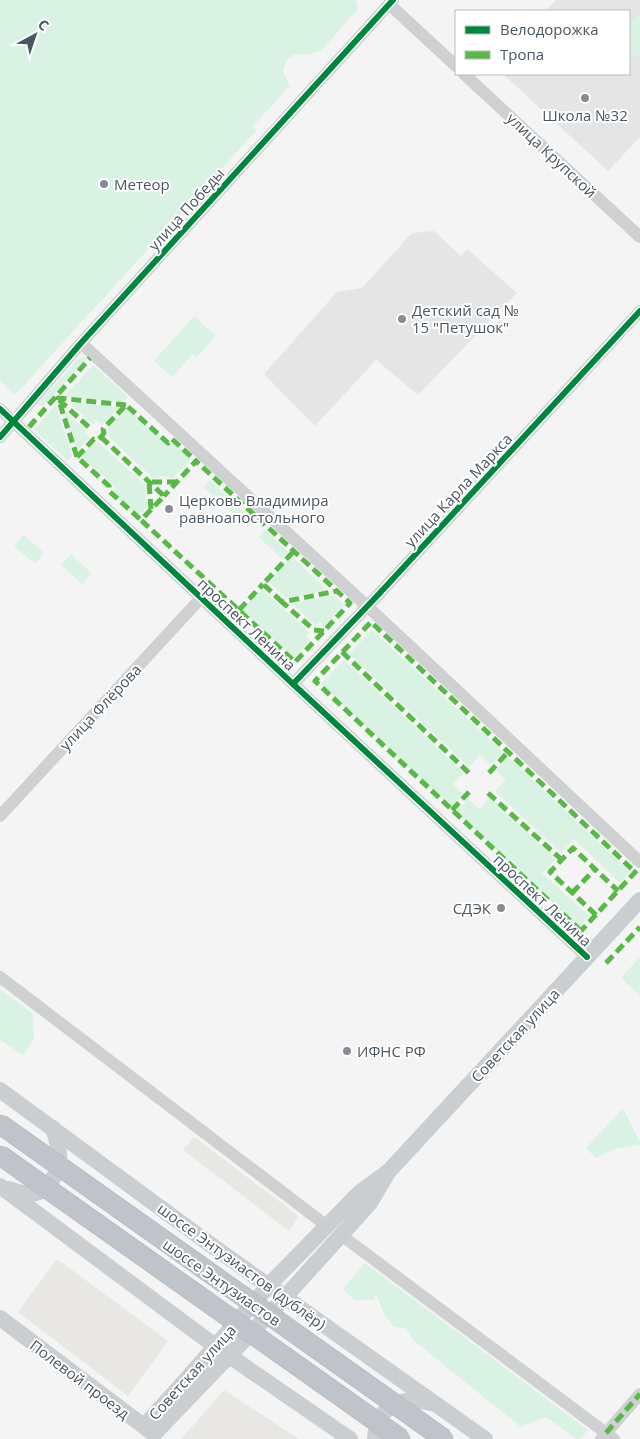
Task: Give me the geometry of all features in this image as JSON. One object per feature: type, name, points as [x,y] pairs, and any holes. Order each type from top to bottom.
[{"type":"highway","name":"шоссе Энтузиастов","points":[[0,1124],[444,1439]]},
{"type":"highway","name":"шоссе Энтузиастов","points":[[0,1155],[401,1439]]},
{"type":"main road","name":"Советская улица","points":[[222,1350],[268,1285],[359,1193],[389,1171],[640,900]]},
{"type":"main road","name":"шоссе Энтузиастов (дублёр)","points":[[0,1090],[211,1245],[485,1439]]},
{"type":"main road","points":[[0,1185],[16,1192],[27,1194],[36,1193],[48,1185],[56,1174],[60,1160],[53,1128]]},
{"type":"main road","name":"Советская улица","points":[[153,1433],[178,1390],[222,1350],[276,1307],[370,1203],[389,1171]]},
{"type":"main road","points":[[0,1185],[222,1350],[350,1439]]},
{"type":"main road","name":"Полевой проезд","points":[[0,1318],[153,1433]]},
{"type":"main road","points":[[375,1439],[381,1417],[398,1403],[412,1400],[422,1401],[440,1408]]},
{"type":"street","points":[[391,2],[455,65]]},
{"type":"street","name":"улица Победы","points":[[0,437],[81,343],[391,2]]},
{"type":"street","name":"улица Крупской","points":[[465,75],[640,236]]},
{"type":"street","name":"улица Карла Маркса","points":[[293,684],[638,318]]},
{"type":"street","points":[[81,343],[368,606],[640,862]]},
{"type":"street","name":"проспект Ленина","points":[[0,409],[587,958]]},
{"type":"street","name":"улица Флёрова","points":[[0,816],[201,598]]},
{"type":"street","points":[[0,977],[327,1226]]},
{"type":"street","points":[[341,1235],[607,1437],[640,1394]]},
{"type":"shaded area","name":"Школа №32","points":[[556,0],[640,0],[640,137],[608,171],[504,75],[630,75],[630,10],[546,10]]},
{"type":"shaded area","name":"Детский сад № 15 \"Петушок\"","points":[[434,231],[461,256],[467,249],[517,293],[418,395],[376,360],[315,426],[264,374],[337,292],[362,288],[412,233]]},
{"type":"shaded area","points":[[194,1137],[299,1216],[289,1231],[183,1150]]},
{"type":"shaded area","points":[[57,1259],[168,1341],[128,1396],[18,1312]]},
{"type":"shaded area","points":[[224,1390],[299,1439],[181,1439]]},
{"type":"green space","name":"Метеор","points":[[0,0],[356,0],[358,9],[321,51],[307,55],[295,54],[286,61],[283,72],[290,86],[252,127],[256,131],[15,395],[0,381]]},
{"type":"green space","points":[[640,12],[640,60],[630,51],[630,24]]},
{"type":"green space","points":[[194,316],[216,336],[197,357],[193,354],[172,377],[154,361]]},
{"type":"green space","points":[[88,357],[43,407],[38,403],[79,358]]},
{"type":"green space","points":[[93,365],[128,397],[123,402],[64,397]]},
{"type":"green space","points":[[69,403],[119,407],[102,425],[97,420],[93,424]]},
{"type":"green space","points":[[56,405],[72,456],[68,461],[34,430]]},
{"type":"green space","points":[[127,408],[169,446],[173,442],[191,459],[172,479],[163,476],[154,479],[106,434],[109,431],[107,429]]},
{"type":"green space","points":[[62,409],[90,437],[76,452]]},
{"type":"green space","points":[[95,442],[98,442],[147,487],[145,496],[149,505],[137,517],[112,493],[116,488],[81,456]]},
{"type":"green space","points":[[210,480],[254,521],[248,527],[203,487]]},
{"type":"green space","points":[[265,530],[288,552],[282,559],[259,537]]},
{"type":"green space","points":[[24,535],[44,553],[35,564],[14,546]]},
{"type":"green space","points":[[71,554],[91,573],[82,584],[61,565]]},
{"type":"green space","points":[[291,556],[327,590],[286,598],[268,581]]},
{"type":"green space","points":[[262,589],[309,632],[306,636],[310,640],[294,658],[242,610]]},
{"type":"green space","points":[[334,595],[344,605],[324,626],[319,622],[316,626],[292,603]]},
{"type":"green space","points":[[372,630],[503,752],[491,765],[480,755],[469,767],[349,654]]},
{"type":"green space","points":[[344,660],[464,773],[453,784],[463,794],[451,807],[321,684]]},
{"type":"green space","points":[[508,757],[630,872],[620,883],[574,839],[561,853],[495,791],[506,780],[496,770]]},
{"type":"green space","points":[[490,797],[556,859],[542,873],[589,916],[579,927],[456,812],[468,799],[479,809]]},
{"type":"green space","points":[[640,959],[640,996],[621,978]]},
{"type":"green space","points":[[0,989],[33,1014],[34,1039],[23,1055],[0,1040]]},
{"type":"green space","points":[[623,1108],[640,1145],[614,1149],[596,1158],[586,1148]]},
{"type":"green space","points":[[365,1263],[588,1430],[580,1439],[577,1439],[546,1417],[521,1427],[413,1340],[406,1328],[394,1327],[384,1314],[376,1294],[373,1300],[355,1300],[343,1289]]},
{"type":"marked path","points":[[29,427],[90,358]]},
{"type":"marked path","points":[[126,405],[58,398],[77,457],[109,486],[109,491],[141,520]]},
{"type":"marked path","points":[[59,400],[91,429]]},
{"type":"marked path","points":[[101,437],[104,433],[103,429],[126,405],[168,443],[172,439],[196,461]]},
{"type":"marked path","points":[[101,437],[164,496],[141,520],[295,662],[350,603],[196,461],[164,496]]},
{"type":"marked path","points":[[77,457],[94,439],[97,440],[101,437]]},
{"type":"marked path","points":[[151,509],[149,482],[176,482]]},
{"type":"marked path","points":[[282,602],[263,584],[294,551]]},
{"type":"marked path","points":[[239,610],[263,584]]},
{"type":"marked path","points":[[324,631],[314,630],[282,602],[337,591]]},
{"type":"marked path","points":[[581,931],[315,681],[371,622],[635,872]]},
{"type":"marked path","points":[[342,652],[469,773]]},
{"type":"marked path","points":[[489,773],[508,752]]},
{"type":"marked path","points":[[452,810],[469,792]]},
{"type":"marked path","points":[[488,793],[562,860]]},
{"type":"marked path","points":[[596,915],[550,872],[573,848],[618,891]]},
{"type":"marked path","points":[[572,893],[595,869]]},
{"type":"marked path","points":[[579,933],[638,869]]},
{"type":"marked path","points":[[606,963],[640,927]]},
{"type":"marked path","points":[[606,1433],[640,1394]]},
{"type":"cycle path","points":[[0,437],[81,343],[393,0]]},
{"type":"cycle path","points":[[293,684],[378,595],[640,311]]},
{"type":"cycle path","points":[[0,409],[587,957]]},
{"type":"place","name":"Школа №32","points":[[585,98]]},
{"type":"place","name":"Метеор","points":[[104,184]]},
{"type":"place","name":"Детский сад № 15 \"Петушок\"","points":[[402,319]]},
{"type":"place","name":"Церковь Владимира равноапостольного","points":[[169,509]]},
{"type":"place","name":"СДЭК","points":[[501,908]]},
{"type":"place","name":"ИФНС РФ","points":[[347,1051]]}]
